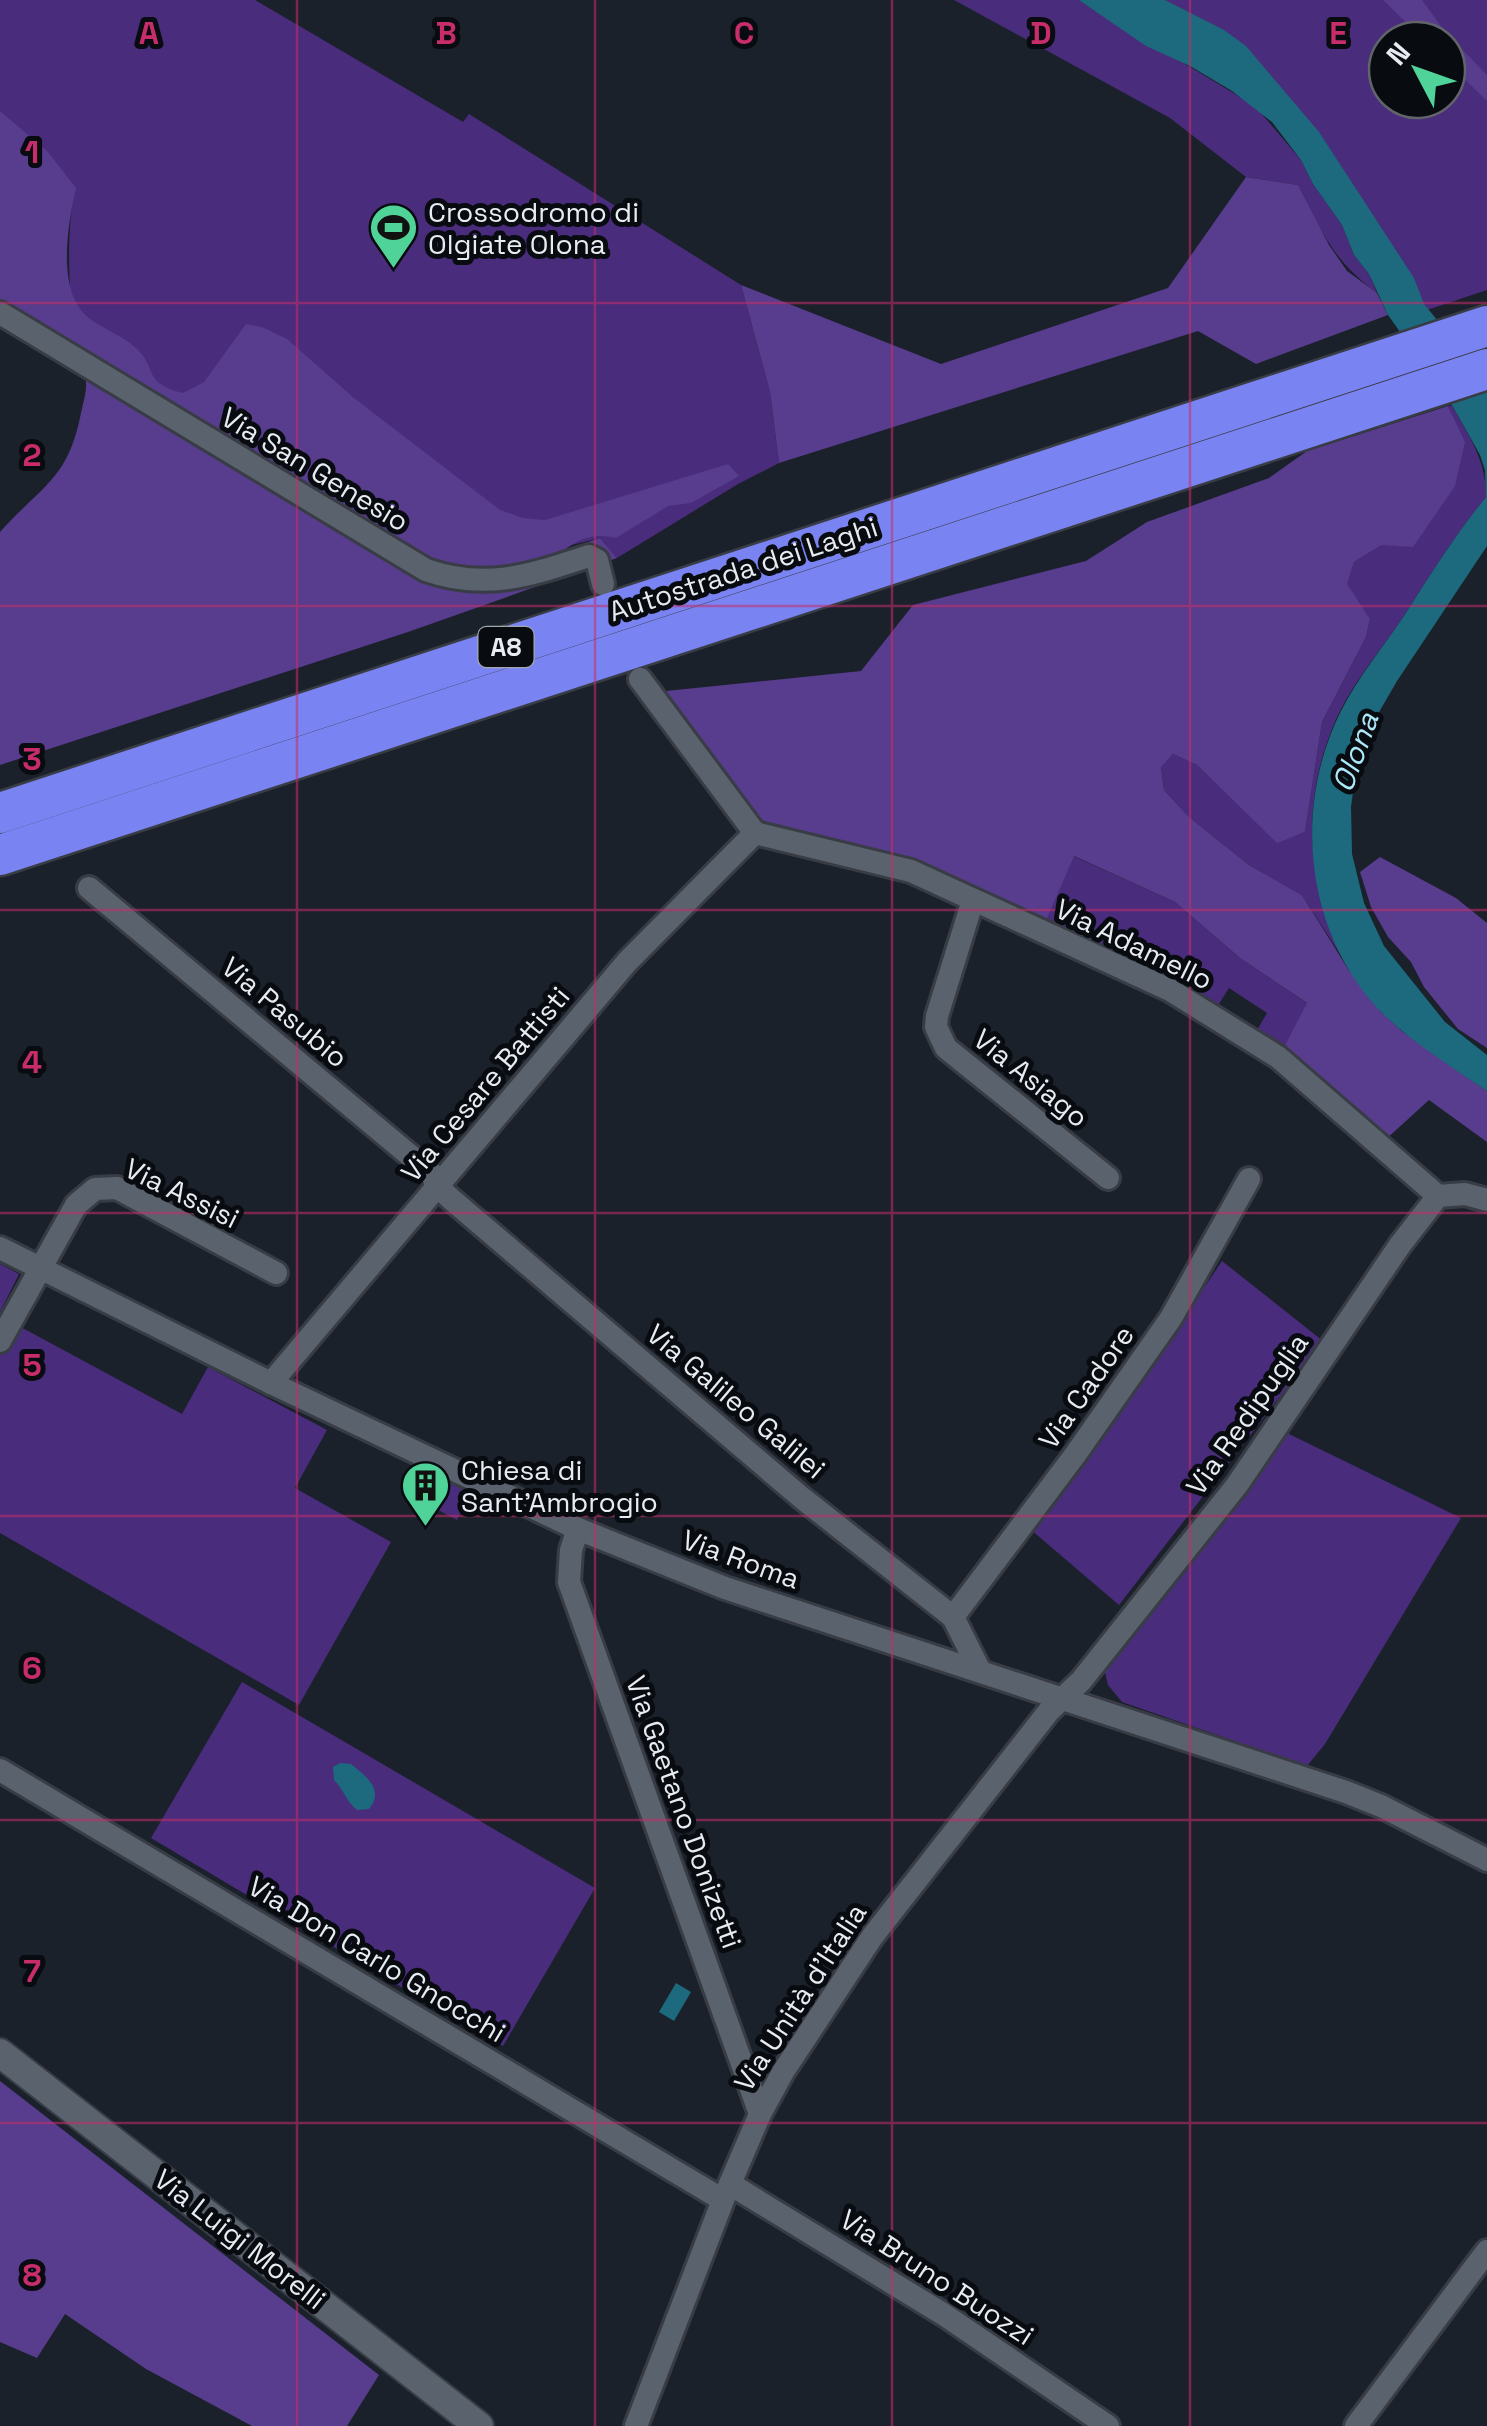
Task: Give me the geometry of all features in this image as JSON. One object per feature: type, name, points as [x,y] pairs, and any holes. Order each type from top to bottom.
[{"type":"highway","name":"Autostrada dei Laghi","points":[[0,855],[1396,376],[1487,326]]},
{"type":"highway","name":"Autostrada dei Laghi","points":[[0,814],[1396,376],[1487,369]]},
{"type":"street","name":"Via San Genesio","points":[[0,313],[426,570],[452,579],[524,578],[589,556],[597,560],[603,584]]},
{"type":"street","points":[[640,679],[755,833]]},
{"type":"street","name":"Via Adamello","points":[[755,833],[911,871],[1170,990],[1278,1056],[1438,1196]]},
{"type":"street","name":"Via Cesare Battisti","points":[[271,1384],[627,962],[755,833]]},
{"type":"street","name":"Via Pasubio","points":[[89,888],[431,1173],[438,1187]]},
{"type":"street","name":"Via Asiago","points":[[973,900],[937,1016],[939,1039],[1108,1178]]},
{"type":"street","name":"Via Cadore","points":[[953,1617],[1171,1318],[1249,1180]]},
{"type":"street","name":"Via Assisi","points":[[42,1270],[76,1204],[94,1189],[110,1186],[276,1273]]},
{"type":"street","name":"Via Galileo Galilei","points":[[438,1187],[802,1498],[953,1617],[980,1671]]},
{"type":"street","points":[[1438,1196],[1465,1194],[1487,1200]]},
{"type":"street","name":"Via Redipuglia","points":[[1063,1698],[1082,1681],[1237,1485],[1438,1196]]},
{"type":"street","name":"Via Roma","points":[[0,1248],[271,1384],[578,1529],[725,1588],[1346,1792],[1487,1860]]},
{"type":"street","points":[[0,1341],[42,1270]]},
{"type":"street","name":"Via Gaetano Donizetti","points":[[578,1529],[569,1582],[760,2114]]},
{"type":"street","name":"Via Unità d'Italia","points":[[636,2426],[760,2114],[800,2045],[872,1937],[1048,1710],[1063,1698]]},
{"type":"street","name":"Via Don Carlo Gnocchi","points":[[0,1770],[727,2192]]},
{"type":"street","name":"Via Luigi Morelli","points":[[0,2053],[480,2426]]},
{"type":"street","name":"Via Bruno Buozzi","points":[[727,2192],[899,2286],[1108,2426]]},
{"type":"street","points":[[1356,2426],[1487,2251]]},
{"type":"shaded area","name":"Crossodromo di Olgiate Olona","points":[[0,0],[255,0],[463,122],[469,114],[741,285],[770,392],[779,463],[617,558],[600,538],[498,563],[74,346],[69,247],[75,187],[0,111]]},
{"type":"shaded area","points":[[954,0],[1079,0],[1255,106],[1301,160],[1342,225],[1354,255],[1377,293],[1339,257],[1298,185],[1246,177],[1170,118]]},
{"type":"shaded area","points":[[1160,0],[1487,0],[1487,290],[1427,310],[1336,178]]},
{"type":"shaded area","points":[[1383,0],[1422,0],[1437,20],[1404,20]]},
{"type":"shaded area","points":[[1467,55],[1487,75],[1487,101],[1467,82]]},
{"type":"shaded area","points":[[0,111],[48,152],[76,188],[67,257],[72,293],[79,307],[90,319],[136,348],[161,385],[183,393],[204,382],[246,324],[262,327],[287,339],[354,398],[500,510],[523,518],[545,520],[728,464],[739,476],[691,503],[668,506],[616,538],[589,537],[564,550],[600,538],[617,558],[408,632],[0,765],[0,532],[61,468],[76,435],[86,385],[83,368],[0,314]]},
{"type":"shaded area","points":[[1246,177],[1298,185],[1347,271],[1377,293],[1388,315],[1256,364],[1198,331],[779,463],[770,392],[741,285],[941,364],[1168,288]]},
{"type":"shaded area","points":[[1452,405],[1480,460],[1486,497],[1354,686],[1340,711],[1319,771],[1312,832],[1314,863],[1319,894],[1340,954],[1302,895],[1249,865],[1189,817],[1164,790],[1161,766],[1173,754],[1197,765],[1277,842],[1305,832],[1322,722],[1366,637],[1370,619],[1346,585],[1354,562],[1382,545],[1464,442],[1448,406]]},
{"type":"shaded area","points":[[1448,406],[1465,442],[1455,486],[1413,547],[1382,545],[1354,562],[1347,584],[1370,619],[1366,637],[1322,722],[1305,832],[1277,843],[1197,765],[1173,754],[1161,767],[1164,790],[1189,817],[1249,865],[1302,895],[1348,969],[1381,1012],[1487,1091],[1487,1142],[1429,1100],[1384,1141],[1282,1051],[1307,1003],[1240,958],[1175,902],[1074,856],[1046,921],[758,826],[656,692],[861,671],[913,605],[1086,561],[1147,522],[1269,478],[1307,451]]},
{"type":"shaded area","points":[[1073,856],[1175,902],[1240,958],[1308,1004],[1282,1051],[1256,1032],[1267,1013],[1229,988],[1217,1007],[1046,921]]},
{"type":"shaded area","points":[[1380,857],[1456,898],[1487,923],[1487,1048],[1458,1029],[1424,987],[1411,962],[1388,937],[1371,907],[1360,872]]},
{"type":"shaded area","points":[[1222,1261],[1323,1341],[1119,1605],[1030,1529]]},
{"type":"shaded area","points":[[0,1264],[19,1274],[0,1312]]},
{"type":"shaded area","points":[[17,1325],[182,1414],[208,1367],[327,1430],[295,1488],[391,1542],[299,1705],[0,1533],[0,1355]]},
{"type":"shaded area","points":[[1287,1433],[1461,1518],[1325,1744],[1307,1766],[1122,1702],[1108,1685],[1104,1668]]},
{"type":"shaded area","points":[[441,1477],[471,1493],[457,1520],[427,1504]]},
{"type":"shaded area","points":[[242,1682],[595,1888],[503,2046],[481,2032],[479,2023],[424,1986],[408,1991],[151,1838]]},
{"type":"shaded area","points":[[0,2081],[379,2375],[347,2426],[252,2426],[146,2369],[65,2314],[37,2358],[0,2342]]},
{"type":"water","name":"Olona","points":[[1079,0],[1165,0],[1224,30],[1246,46],[1319,132],[1414,278],[1424,304],[1487,381],[1487,546],[1371,726],[1355,777],[1351,807],[1352,854],[1364,903],[1384,946],[1445,1022],[1487,1055],[1487,1091],[1395,1025],[1357,982],[1337,947],[1323,909],[1314,869],[1312,829],[1316,788],[1341,711],[1443,555],[1486,497],[1480,455],[1452,405],[1388,315],[1342,225],[1272,122],[1232,91],[1146,46]]},
{"type":"water","points":[[351,1764],[372,1784],[375,1796],[369,1809],[357,1810],[334,1780],[333,1767]]},
{"type":"water","points":[[676,1983],[691,1992],[674,2021],[659,2012]]},
{"type":"place","name":"Crossodromo di Olgiate Olona","points":[[393,270]]},
{"type":"place","name":"Chiesa di Sant'Ambrogio","points":[[426,1528]]}]
